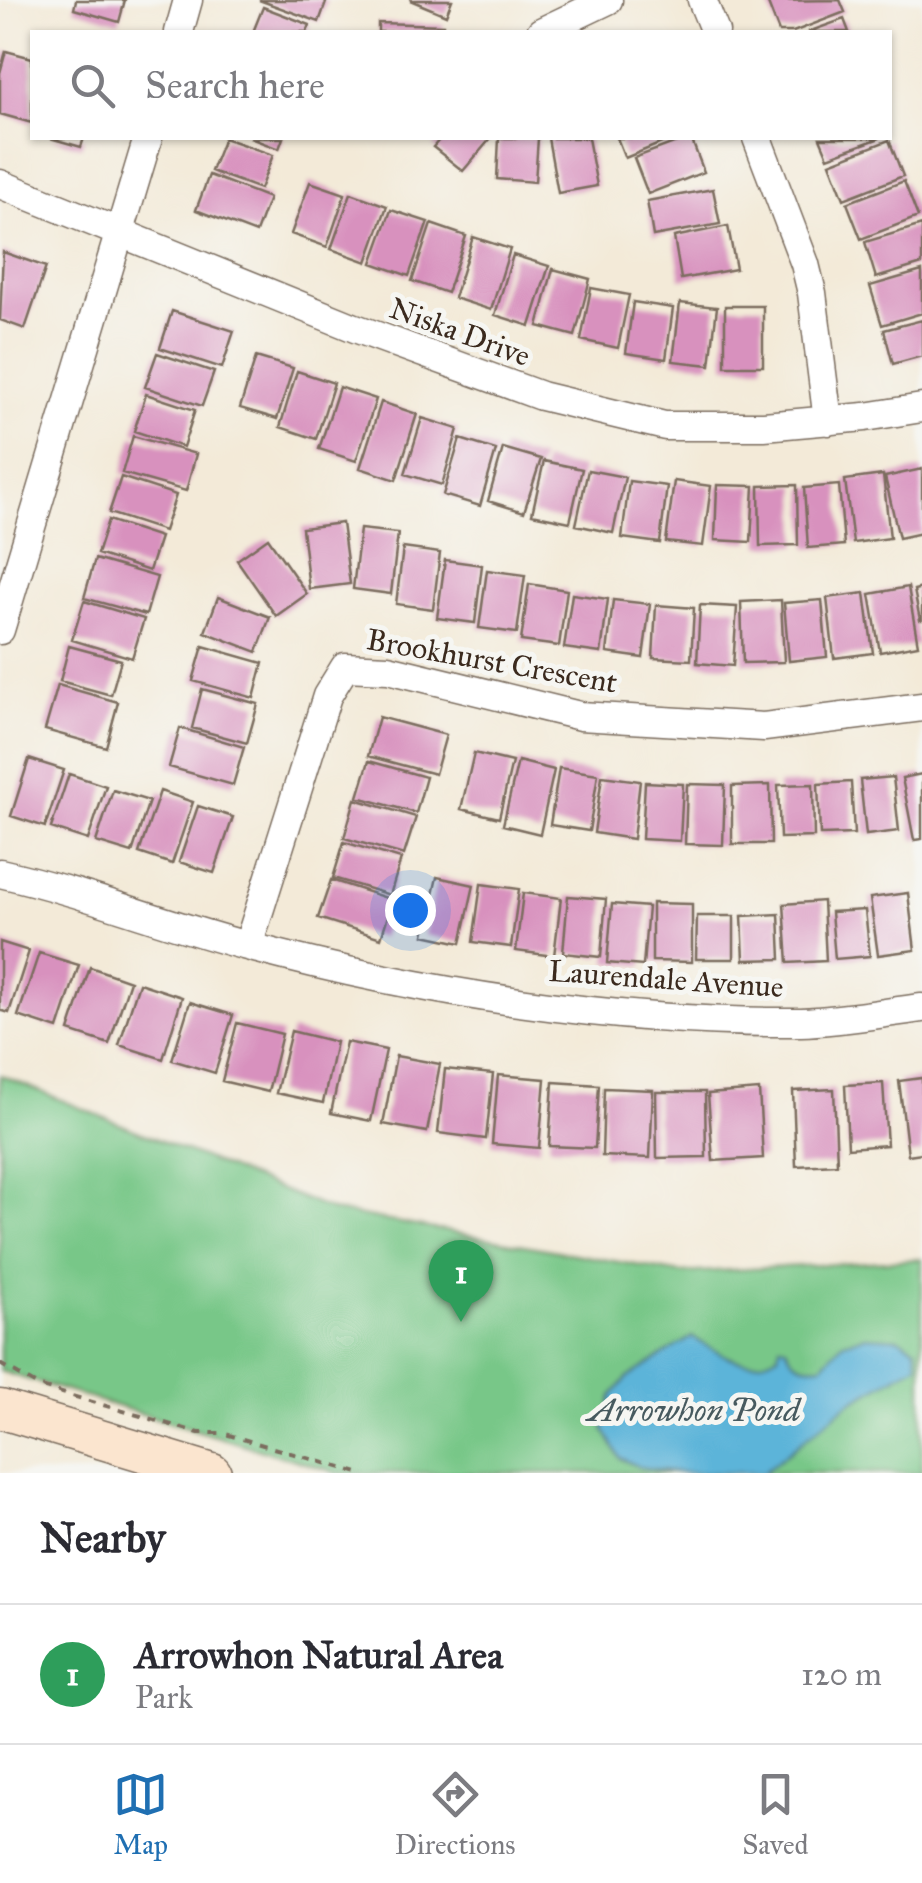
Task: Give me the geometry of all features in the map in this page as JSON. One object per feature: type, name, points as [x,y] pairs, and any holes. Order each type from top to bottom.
[{"type":"main road","points":[[0,1409],[212,1473]]},
{"type":"street","points":[[179,30],[188,0]]},
{"type":"street","points":[[546,30],[608,0]]},
{"type":"street","points":[[702,0],[714,30]]},
{"type":"street","points":[[0,630],[147,140]]},
{"type":"street","points":[[758,140],[812,292],[828,421]]},
{"type":"street","name":"Niska Drive","points":[[0,184],[354,328],[541,396],[665,426],[764,426],[922,408]]},
{"type":"street","name":"Brookhurst Crescent","points":[[248,946],[327,696],[345,667],[388,670],[580,716],[764,727],[922,706]]},
{"type":"street","name":"Laurendale Avenue","points":[[0,873],[48,884],[248,946],[398,980],[599,1013],[804,1022],[922,1008]]},
{"type":"path","points":[[0,1364],[38,1386],[199,1433],[222,1433],[359,1473]]},
{"type":"green space","points":[[0,1075],[333,1211],[681,1273],[922,1259],[922,1473],[338,1473],[0,1371]]},
{"type":"water","name":"Arrowhon Pond","points":[[866,1336],[899,1338],[916,1348],[918,1364],[849,1403],[763,1473],[681,1473],[639,1467],[620,1458],[604,1429],[612,1396],[627,1378],[692,1337],[744,1362],[767,1360],[778,1354],[780,1345],[786,1346],[795,1360],[804,1365],[822,1365],[843,1342]]},
{"type":"building","points":[[76,0],[125,0],[119,22],[74,9]]},
{"type":"building","points":[[259,0],[327,0],[319,22]]},
{"type":"building","points":[[410,0],[452,0],[446,15]]},
{"type":"building","points":[[840,0],[845,12],[798,30],[778,30],[767,1]]},
{"type":"building","points":[[263,7],[310,25],[308,30],[254,30]]},
{"type":"building","points":[[844,19],[848,30],[814,30]]},
{"type":"building","points":[[378,23],[443,25],[443,30],[378,30]]},
{"type":"building","points":[[6,51],[30,57],[30,122],[0,114],[0,73]]},
{"type":"building","points":[[57,140],[83,140],[81,147]]},
{"type":"building","points":[[223,140],[273,155],[260,189],[211,171]]},
{"type":"building","points":[[255,140],[282,140],[279,149]]},
{"type":"building","points":[[439,140],[489,140],[463,171],[433,147]]},
{"type":"building","points":[[499,140],[538,140],[535,182],[497,179]]},
{"type":"building","points":[[548,140],[588,140],[597,186],[558,193]]},
{"type":"building","points":[[618,140],[669,140],[625,158]]},
{"type":"building","points":[[692,140],[704,172],[648,194],[634,158]]},
{"type":"building","points":[[821,140],[875,140],[828,157]]},
{"type":"building","points":[[889,140],[903,176],[844,199],[830,163]]},
{"type":"building","points":[[209,175],[269,198],[256,233],[196,210]]},
{"type":"building","points":[[904,181],[918,217],[861,239],[847,203]]},
{"type":"building","points":[[310,182],[345,194],[327,247],[291,234]]},
{"type":"building","points":[[713,189],[720,224],[653,236],[647,201]]},
{"type":"building","points":[[351,193],[387,206],[367,262],[331,249]]},
{"type":"building","points":[[391,210],[428,222],[409,276],[372,263]]},
{"type":"building","points":[[431,224],[466,236],[447,293],[412,281]]},
{"type":"building","points":[[922,225],[922,264],[876,278],[865,242]]},
{"type":"building","points":[[728,226],[736,269],[681,279],[674,237]]},
{"type":"building","points":[[473,237],[510,249],[491,310],[454,298]]},
{"type":"building","points":[[3,252],[46,267],[25,329],[0,320]]},
{"type":"building","points":[[513,255],[549,266],[530,326],[495,315]]},
{"type":"building","points":[[553,269],[590,279],[575,336],[538,326]]},
{"type":"building","points":[[922,271],[922,313],[882,325],[870,286]]},
{"type":"building","points":[[591,288],[629,295],[618,348],[581,340]]},
{"type":"building","points":[[633,302],[673,308],[666,359],[626,353]]},
{"type":"building","points":[[680,303],[717,307],[710,365],[673,361]]},
{"type":"building","points":[[725,306],[763,306],[763,366],[725,366]]},
{"type":"building","points":[[172,311],[234,331],[222,368],[160,348]]},
{"type":"building","points":[[922,320],[922,356],[893,364],[884,330]]},
{"type":"building","points":[[157,353],[214,372],[202,406],[145,387]]},
{"type":"building","points":[[256,357],[293,368],[277,419],[240,408]]},
{"type":"building","points":[[297,371],[334,383],[316,439],[280,427]]},
{"type":"building","points":[[339,387],[376,399],[356,461],[319,449]]},
{"type":"building","points":[[146,394],[195,410],[183,447],[134,431]]},
{"type":"building","points":[[381,402],[417,414],[396,480],[360,468]]},
{"type":"building","points":[[422,418],[458,429],[442,485],[405,474]]},
{"type":"building","points":[[133,436],[196,454],[186,491],[122,473]]},
{"type":"building","points":[[460,439],[496,450],[480,506],[443,495]]},
{"type":"building","points":[[503,448],[541,459],[524,512],[488,501]]},
{"type":"building","points":[[544,461],[582,469],[570,522],[532,514]]},
{"type":"building","points":[[922,469],[922,533],[899,538],[885,477]]},
{"type":"building","points":[[588,470],[625,477],[613,533],[576,525]]},
{"type":"building","points":[[883,475],[890,538],[853,543],[845,480]]},
{"type":"building","points":[[121,477],[176,495],[164,531],[109,513]]},
{"type":"building","points":[[629,481],[667,486],[660,543],[622,538]]},
{"type":"building","points":[[674,481],[711,486],[703,546],[666,542]]},
{"type":"building","points":[[717,485],[754,486],[751,542],[715,540]]},
{"type":"building","points":[[797,485],[798,545],[760,546],[759,486]]},
{"type":"building","points":[[839,485],[844,545],[808,548],[804,488]]},
{"type":"building","points":[[108,520],[160,537],[149,571],[97,554]]},
{"type":"building","points":[[342,523],[350,584],[309,589],[302,528]]},
{"type":"building","points":[[360,529],[398,533],[391,594],[353,589]]},
{"type":"building","points":[[268,538],[307,594],[276,616],[237,560]]},
{"type":"building","points":[[403,548],[440,553],[433,609],[396,604]]},
{"type":"building","points":[[95,559],[157,577],[146,615],[84,598]]},
{"type":"building","points":[[445,560],[482,565],[475,623],[437,618]]},
{"type":"building","points":[[487,570],[525,575],[517,633],[479,628]]},
{"type":"building","points":[[529,584],[567,590],[559,646],[521,641]]},
{"type":"building","points":[[908,587],[918,645],[880,652],[870,594]]},
{"type":"building","points":[[922,588],[922,620],[920,620],[914,590]]},
{"type":"building","points":[[865,593],[873,653],[834,658],[827,598]]},
{"type":"building","points":[[572,594],[608,599],[601,653],[564,648]]},
{"type":"building","points":[[218,597],[270,617],[257,652],[205,632]]},
{"type":"building","points":[[613,600],[650,604],[643,658],[607,653]]},
{"type":"building","points":[[781,600],[784,662],[743,663],[741,602]]},
{"type":"building","points":[[822,600],[827,657],[789,661],[784,603]]},
{"type":"building","points":[[84,601],[144,619],[132,658],[72,640]]},
{"type":"building","points":[[656,605],[694,608],[691,660],[653,658]]},
{"type":"building","points":[[700,605],[737,607],[733,666],[697,663]]},
{"type":"building","points":[[69,646],[121,660],[111,695],[60,681]]},
{"type":"building","points":[[203,646],[263,663],[254,698],[193,681]]},
{"type":"building","points":[[58,685],[118,702],[106,747],[45,730]]},
{"type":"building","points":[[202,689],[258,704],[247,743],[192,728]]},
{"type":"building","points":[[379,717],[446,735],[435,774],[368,756]]},
{"type":"building","points":[[180,728],[244,747],[233,785],[169,767]]},
{"type":"building","points":[[474,753],[512,762],[499,818],[461,809]]},
{"type":"building","points":[[29,759],[64,770],[45,827],[11,816]]},
{"type":"building","points":[[369,761],[426,777],[416,813],[358,797]]},
{"type":"building","points":[[518,761],[554,770],[540,834],[503,825]]},
{"type":"building","points":[[559,768],[598,774],[589,831],[550,825]]},
{"type":"building","points":[[69,774],[106,786],[88,840],[51,828]]},
{"type":"building","points":[[922,774],[922,839],[914,840],[902,778]]},
{"type":"building","points":[[602,776],[640,781],[633,839],[594,833]]},
{"type":"building","points":[[893,777],[899,831],[866,835],[860,780]]},
{"type":"building","points":[[645,782],[683,784],[680,841],[642,839]]},
{"type":"building","points":[[851,782],[854,834],[820,835],[818,784]]},
{"type":"building","points":[[687,784],[725,785],[723,845],[685,844]]},
{"type":"building","points":[[813,784],[814,837],[780,838],[778,785]]},
{"type":"building","points":[[770,785],[771,844],[732,844],[732,786]]},
{"type":"building","points":[[113,790],[149,801],[132,853],[96,842]]},
{"type":"building","points":[[160,791],[193,802],[172,864],[139,853]]},
{"type":"building","points":[[355,799],[416,817],[404,855],[344,838]]},
{"type":"building","points":[[198,806],[233,817],[214,873],[179,862]]},
{"type":"building","points":[[344,842],[401,859],[390,895],[333,878]]},
{"type":"building","points":[[437,877],[474,885],[461,943],[424,935]]},
{"type":"building","points":[[331,880],[393,900],[381,938],[318,918]]},
{"type":"building","points":[[481,884],[519,889],[511,947],[473,942]]},
{"type":"building","points":[[523,893],[561,898],[554,956],[516,951]]},
{"type":"building","points":[[908,893],[915,950],[878,955],[870,898]]},
{"type":"building","points":[[568,896],[606,899],[601,957],[563,953]]},
{"type":"building","points":[[823,901],[826,961],[788,963],[784,904]]},
{"type":"building","points":[[652,903],[692,904],[692,962],[652,961]]},
{"type":"building","points":[[612,904],[648,907],[643,966],[607,963]]},
{"type":"building","points":[[865,910],[870,956],[835,959],[831,912]]},
{"type":"building","points":[[779,914],[781,959],[744,960],[742,916]]},
{"type":"building","points":[[697,916],[734,916],[734,959],[696,959]]},
{"type":"building","points":[[0,942],[29,951],[9,1013],[0,1010]]},
{"type":"building","points":[[39,953],[79,965],[58,1029],[18,1016]]},
{"type":"building","points":[[90,967],[130,981],[109,1044],[69,1031]]},
{"type":"building","points":[[139,983],[182,997],[163,1059],[119,1045]]},
{"type":"building","points":[[190,1002],[233,1015],[215,1073],[172,1060]]},
{"type":"building","points":[[237,1023],[282,1034],[268,1092],[222,1081]]},
{"type":"building","points":[[291,1031],[336,1042],[323,1103],[276,1093]]},
{"type":"building","points":[[346,1042],[386,1050],[371,1121],[331,1113]]},
{"type":"building","points":[[396,1056],[440,1064],[427,1132],[383,1124]]},
{"type":"building","points":[[445,1069],[493,1074],[486,1139],[438,1133]]},
{"type":"building","points":[[498,1075],[545,1079],[539,1148],[492,1144]]},
{"type":"building","points":[[922,1078],[922,1153],[908,1155],[899,1081]]},
{"type":"building","points":[[553,1082],[599,1085],[595,1148],[549,1146]]},
{"type":"building","points":[[883,1083],[887,1145],[848,1148],[845,1085]]},
{"type":"building","points":[[604,1088],[653,1090],[650,1158],[602,1156]]},
{"type":"building","points":[[834,1089],[837,1164],[796,1166],[793,1091]]},
{"type":"building","points":[[759,1090],[763,1158],[713,1161],[708,1094]]},
{"type":"building","points":[[656,1092],[705,1092],[706,1157],[657,1158]]},
{"type":"place","name":"Arrowhon Natural Area","points":[[461,1322]]}]
